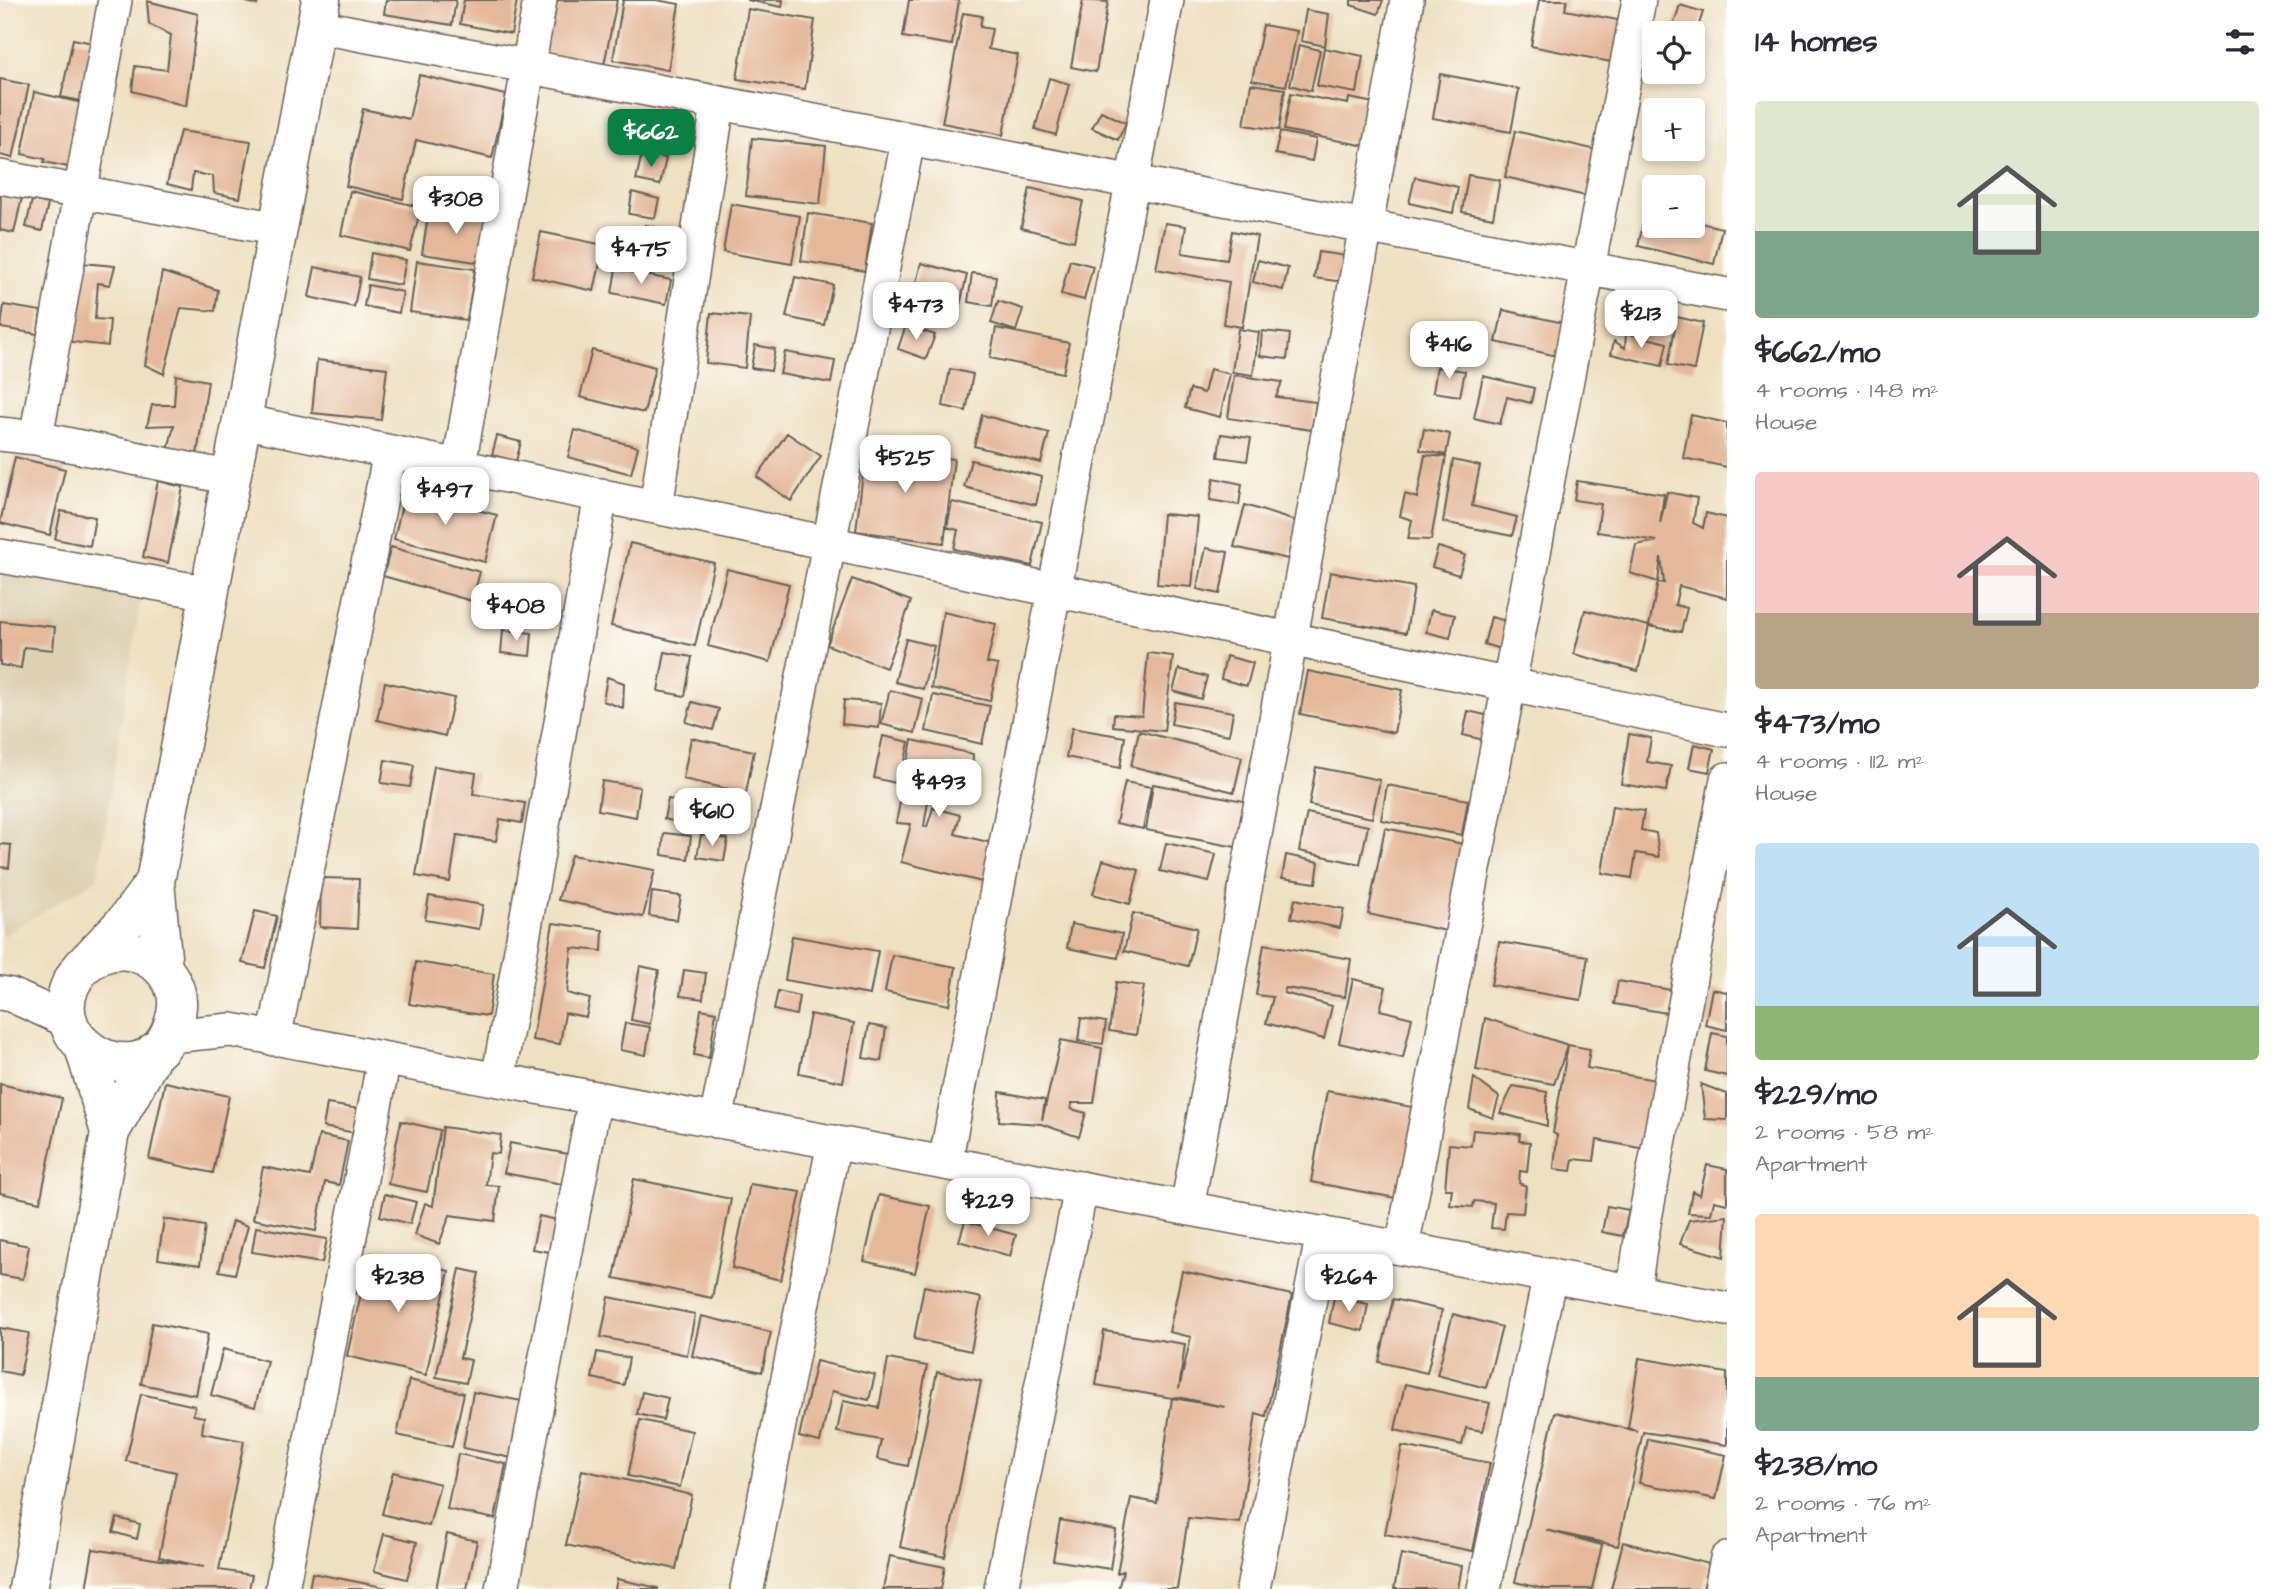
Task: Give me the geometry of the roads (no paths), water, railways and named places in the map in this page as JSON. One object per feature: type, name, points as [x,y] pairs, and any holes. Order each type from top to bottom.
[{"type":"street","points":[[459,465],[540,0]]},
{"type":"street","points":[[945,1163],[1167,0]]},
{"type":"street","points":[[1187,1208],[1407,0]]},
{"type":"street","points":[[1402,1248],[1639,0]]},
{"type":"street","points":[[36,438],[80,191],[108,1]]},
{"type":"street","points":[[28,1589],[110,1132],[176,1018],[155,882],[319,13],[528,67],[1727,295]]},
{"type":"street","points":[[656,507],[718,104]]},
{"type":"street","points":[[716,1121],[908,140]]},
{"type":"street","points":[[0,177],[278,229]]},
{"type":"street","points":[[242,421],[1727,730]]},
{"type":"street","points":[[0,434],[36,438],[232,478]]},
{"type":"street","points":[[274,1038],[390,452]]},
{"type":"street","points":[[498,1080],[601,495]]},
{"type":"street","points":[[0,556],[210,593]]},
{"type":"street","points":[[1634,1290],[1727,779]]},
{"type":"street","points":[[110,1132],[76,1034],[67,995],[77,974],[125,922],[155,882]]},
{"type":"street","points":[[5,994],[77,974],[100,954],[123,950],[145,955],[170,983],[231,1030]]},
{"type":"street","points":[[5,994],[76,1034],[96,1056],[110,1061],[140,1059],[161,1044],[231,1030],[1727,1309]]},
{"type":"street","points":[[282,1589],[384,1059]]},
{"type":"street","points":[[502,1589],[595,1098]]},
{"type":"street","points":[[747,1589],[834,1142]]},
{"type":"street","points":[[1001,1589],[1081,1188]]},
{"type":"street","points":[[1253,1589],[1323,1233]]},
{"type":"street","points":[[1484,1589],[1550,1275]]},
{"type":"street","points":[[1721,1589],[1727,1559]]}]
